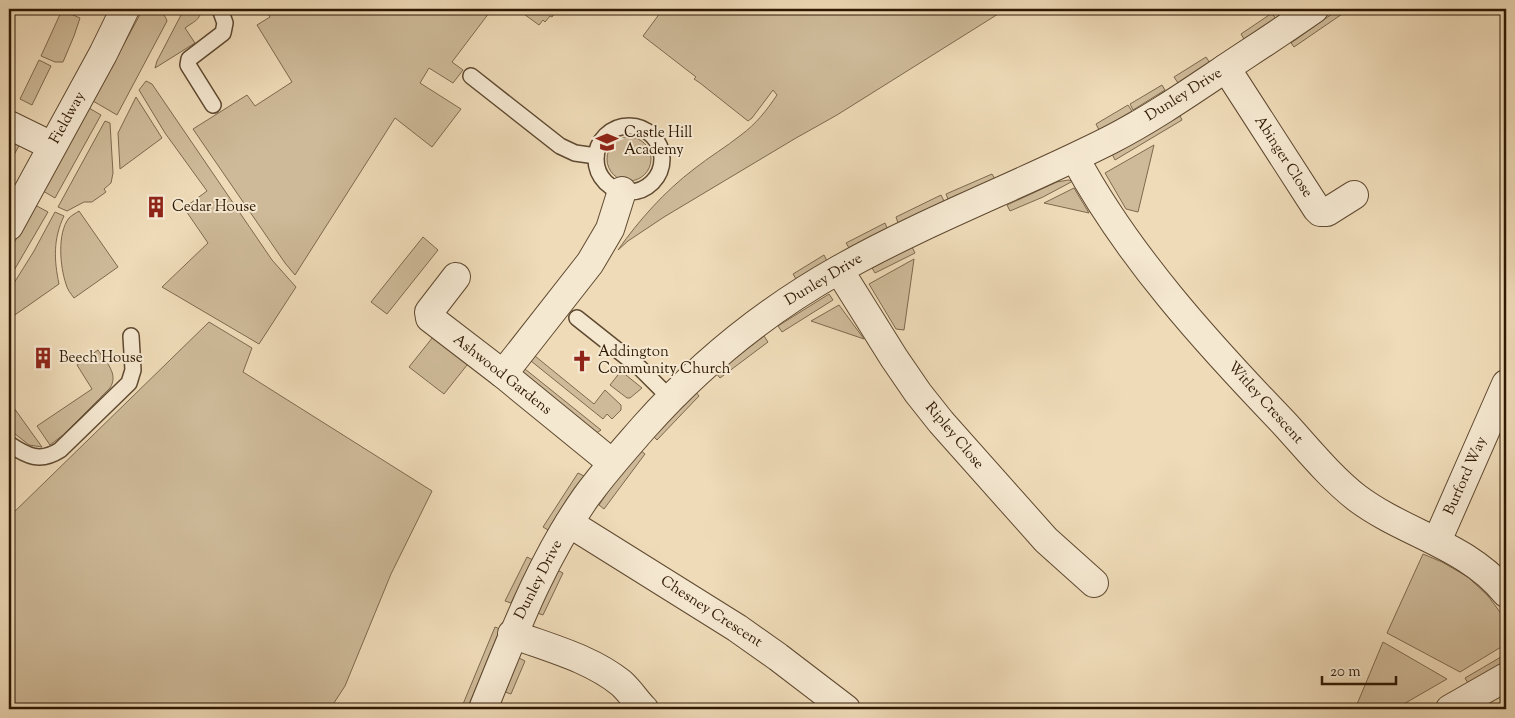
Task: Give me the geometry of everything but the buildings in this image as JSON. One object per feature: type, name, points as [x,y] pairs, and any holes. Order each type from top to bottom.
[{"type":"street","name":"Fieldway","points":[[9,226],[103,54],[125,9]]},
{"type":"street","name":"Dunley Drive","points":[[483,709],[512,634],[531,592],[569,522],[586,496],[612,463],[696,372],[732,342],[785,303],[839,270],[898,239],[1075,158],[1113,138],[1153,115],[1314,9]]},
{"type":"street","name":"Abinger Close","points":[[1226,68],[1317,210],[1327,212],[1354,195]]},
{"type":"street","points":[[9,125],[52,146]]},
{"type":"street","name":"Witley Crescent","points":[[1075,158],[1111,217],[1163,288],[1331,476],[1374,509],[1438,541],[1483,570],[1506,593]]},
{"type":"street","points":[[503,374],[590,262],[610,229],[622,191]]},
{"type":"street","name":"Ripley Close","points":[[839,270],[894,358],[941,422],[1046,540],[1094,583]]},
{"type":"street","name":"Ashwood Gardens","points":[[456,277],[429,312],[430,318],[503,374],[612,463]]},
{"type":"street","name":"Burford Way","points":[[1438,541],[1506,384]]},
{"type":"street","name":"Chesney Crescent","points":[[569,522],[737,628],[846,709]]},
{"type":"street","points":[[512,634],[580,659],[597,668],[621,683],[644,709]]},
{"type":"street","points":[[1450,709],[1506,677]]},
{"type":"lane","points":[[213,105],[187,61],[223,33],[225,23],[220,9]]},
{"type":"lane","points":[[471,76],[560,146],[575,153],[596,156]]},
{"type":"lane","points":[[626,126],[638,127],[648,131],[656,139],[661,149],[663,160],[660,172],[654,181],[645,188],[635,192],[622,191],[607,184],[597,166],[596,156],[599,145],[606,136],[615,129],[626,126]]},
{"type":"lane","points":[[577,318],[640,368],[670,398]]},
{"type":"lane","points":[[9,444],[32,457],[52,456],[60,450],[129,383],[134,370],[131,336]]},
{"type":"shaded area","points":[[143,9],[161,12],[167,21],[117,115],[93,101]]},
{"type":"shaded area","points":[[175,9],[201,9],[198,18],[185,28],[195,43],[155,68],[181,15]]},
{"type":"shaded area","points":[[265,9],[288,9],[291,14],[299,9],[492,9],[452,62],[463,70],[453,83],[429,68],[420,83],[461,109],[432,147],[395,118],[295,275],[193,129],[247,95],[255,106],[292,82],[257,25],[270,17]]},
{"type":"shaded area","points":[[517,9],[558,9],[552,17],[550,16],[545,22],[543,20],[539,25]]},
{"type":"shaded area","points":[[663,9],[1006,9],[837,115],[664,217],[618,250],[663,196],[694,169],[752,126],[777,95],[773,90],[748,121],[643,36]]},
{"type":"shaded area","points":[[1339,9],[1348,10],[1294,47],[1291,43]]},
{"type":"shaded area","points":[[62,10],[80,18],[63,62],[55,62],[41,56]]},
{"type":"shaded area","points":[[1272,13],[1276,19],[1244,39],[1241,34]]},
{"type":"shaded area","points":[[1206,57],[1210,63],[1178,83],[1174,77]]},
{"type":"shaded area","points":[[39,60],[51,66],[32,105],[20,99]]},
{"type":"shaded area","points":[[146,81],[152,84],[272,260],[296,287],[259,344],[162,287],[208,243],[184,208],[207,191],[165,133],[139,90]]},
{"type":"shaded area","points":[[1162,85],[1165,90],[1133,110],[1130,104]]},
{"type":"shaded area","points":[[136,97],[162,138],[120,169],[118,133]]},
{"type":"shaded area","points":[[1128,105],[1132,111],[1099,130],[1096,124]]},
{"type":"shaded area","points":[[89,108],[101,115],[55,198],[43,191]]},
{"type":"shaded area","points":[[1179,114],[1182,120],[1115,160],[1112,154]]},
{"type":"shaded area","points":[[105,121],[110,123],[113,173],[111,183],[104,189],[106,192],[92,202],[84,202],[67,211],[58,207]]},
{"type":"shaded area","points":[[629,137],[641,141],[647,147],[651,159],[647,171],[641,177],[629,181],[617,177],[611,171],[607,159],[611,147],[617,141]]},
{"type":"shaded area","points":[[13,138],[21,142],[9,164],[9,147]]},
{"type":"shaded area","points":[[1154,145],[1138,212],[1126,209],[1105,173]]},
{"type":"shaded area","points":[[992,174],[995,179],[948,199],[946,194]]},
{"type":"shaded area","points":[[1073,181],[1043,197],[1010,211],[1007,205],[1057,182]]},
{"type":"shaded area","points":[[1074,188],[1089,213],[1044,203]]},
{"type":"shaded area","points":[[941,195],[944,201],[898,223],[896,217]]},
{"type":"shaded area","points":[[35,205],[48,212],[9,279],[9,252]]},
{"type":"shaded area","points":[[79,211],[118,267],[74,298],[67,288],[64,277],[61,260],[61,241],[65,224],[69,218]]},
{"type":"shaded area","points":[[55,212],[64,216],[56,241],[56,266],[59,284],[9,319],[9,291]]},
{"type":"shaded area","points":[[885,223],[887,228],[849,248],[846,243]]},
{"type":"shaded area","points":[[423,237],[438,250],[387,314],[371,302]]},
{"type":"shaded area","points":[[912,247],[915,253],[875,273],[872,268]]},
{"type":"shaded area","points":[[824,255],[827,261],[796,279],[793,274]]},
{"type":"shaded area","points":[[914,259],[904,330],[896,329],[869,284]]},
{"type":"shaded area","points":[[829,294],[833,300],[782,332],[778,326]]},
{"type":"shaded area","points":[[839,305],[864,339],[811,321]]},
{"type":"shaded area","points":[[209,322],[252,348],[243,372],[432,491],[391,574],[345,686],[330,709],[9,709],[9,517]]},
{"type":"shaded area","points":[[437,332],[471,360],[444,394],[409,367]]},
{"type":"shaded area","points":[[764,336],[768,342],[720,378],[716,373]]},
{"type":"shaded area","points":[[98,350],[112,373],[113,378],[110,388],[63,435],[50,445],[37,426],[92,389],[77,365]]},
{"type":"shaded area","points":[[535,356],[594,404],[605,390],[621,405],[621,410],[612,419],[607,414],[603,419],[531,361]]},
{"type":"shaded area","points":[[520,365],[601,430],[595,434],[523,379]]},
{"type":"shaded area","points":[[621,371],[642,388],[630,398],[627,398],[610,385]]},
{"type":"shaded area","points":[[695,391],[699,396],[657,440],[652,435]]},
{"type":"shaded area","points":[[9,401],[42,447],[29,445],[9,429]]},
{"type":"shaded area","points":[[640,450],[645,454],[604,509],[599,505],[618,477]]},
{"type":"shaded area","points":[[578,473],[584,476],[548,530],[543,527]]},
{"type":"shaded area","points":[[1423,554],[1442,562],[1468,577],[1488,596],[1506,620],[1506,644],[1460,672],[1387,633]]},
{"type":"shaded area","points":[[527,557],[533,560],[511,603],[505,601]]},
{"type":"shaded area","points":[[557,570],[563,573],[543,615],[537,613]]},
{"type":"shaded area","points":[[495,627],[500,629],[467,709],[461,709]]},
{"type":"shaded area","points":[[1383,642],[1447,679],[1395,709],[1355,709]]},
{"type":"shaded area","points":[[1506,654],[1506,661],[1468,683],[1465,678]]},
{"type":"shaded area","points":[[519,658],[525,661],[511,694],[505,692]]},
{"type":"place","name":"Castle Hill Academy","points":[[607,142]]},
{"type":"place","name":"Cedar House","points":[[156,207]]},
{"type":"place","name":"Beech House","points":[[43,358]]},
{"type":"place","name":"Addington Community Church","points":[[582,361]]}]
